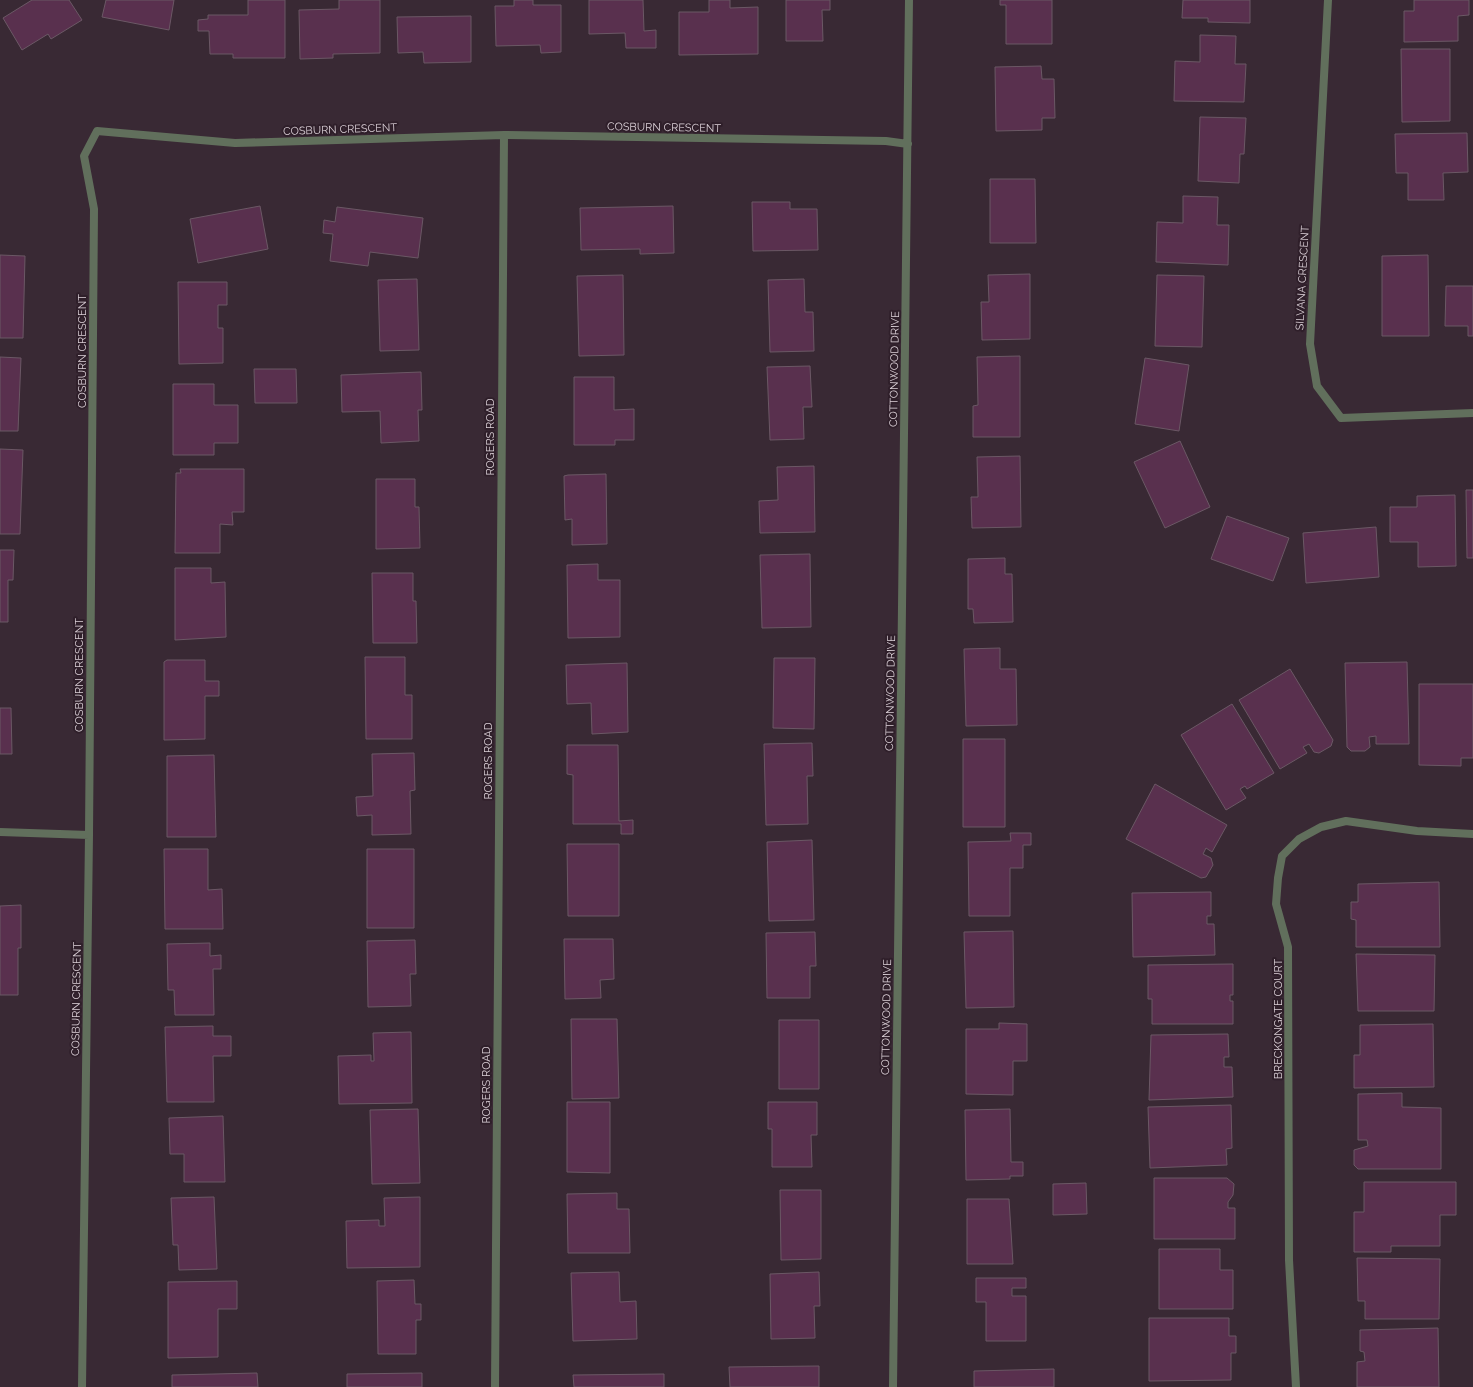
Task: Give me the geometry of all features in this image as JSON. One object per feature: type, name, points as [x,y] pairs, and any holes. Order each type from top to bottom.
[{"type":"street","name":"COTTONWOOD DRIVE","points":[[893,1387],[909,0]]},
{"type":"street","name":"SILVANA CRESCENT","points":[[1328,0],[1310,344],[1317,386],[1341,418],[1473,413]]},
{"type":"street","name":"COSBURN CRESCENT","points":[[82,1387],[89,836],[94,209],[84,156],[97,131],[235,143],[504,135],[886,141],[908,144]]},
{"type":"street","name":"ROGERS ROAD","points":[[495,1387],[504,135]]},
{"type":"street","name":"BRECKONGATE COURT","points":[[1296,1387],[1289,1260],[1288,947],[1276,904],[1278,878],[1282,856],[1304,836],[1321,827],[1346,821],[1417,831],[1473,834]]},
{"type":"street","points":[[0,832],[89,836]]},
{"type":"building","points":[[32,0],[69,0],[82,20],[51,39],[48,34],[22,50],[3,18]]},
{"type":"building","points":[[106,0],[174,0],[169,30],[102,17]]},
{"type":"building","points":[[248,0],[285,0],[285,58],[233,58],[233,54],[210,54],[209,31],[198,31],[198,20],[208,19],[208,15],[248,15]]},
{"type":"building","points":[[339,0],[380,0],[380,53],[333,54],[333,58],[300,59],[299,10],[339,9]]},
{"type":"building","points":[[514,0],[533,0],[533,5],[561,5],[561,52],[541,53],[540,45],[496,46],[495,6],[514,6]]},
{"type":"building","points":[[589,0],[643,0],[644,31],[656,30],[656,48],[626,48],[625,33],[589,34]]},
{"type":"building","points":[[709,0],[730,0],[730,8],[758,7],[758,54],[679,55],[679,12],[709,12]]},
{"type":"building","points":[[786,0],[830,0],[830,10],[822,10],[823,41],[786,41]]},
{"type":"building","points":[[1000,0],[1052,0],[1052,44],[1006,44],[1006,5],[1000,5]]},
{"type":"building","points":[[1183,0],[1250,0],[1250,23],[1208,22],[1208,18],[1182,18]]},
{"type":"building","points":[[1414,0],[1469,0],[1469,15],[1458,16],[1458,41],[1404,42],[1404,11],[1414,11]]},
{"type":"building","points":[[471,16],[471,62],[424,63],[423,52],[398,53],[397,17]]},
{"type":"building","points":[[1200,35],[1236,36],[1235,64],[1246,64],[1244,102],[1174,101],[1175,61],[1200,62]]},
{"type":"building","points":[[1401,49],[1450,49],[1450,121],[1402,122]]},
{"type":"building","points":[[1041,66],[1042,79],[1054,79],[1055,118],[1042,118],[1042,130],[996,131],[995,67]]},
{"type":"building","points":[[1200,117],[1246,118],[1244,154],[1240,154],[1239,183],[1198,181]]},
{"type":"building","points":[[1467,133],[1468,172],[1443,173],[1444,200],[1408,200],[1408,173],[1396,173],[1395,134]]},
{"type":"building","points":[[990,179],[1035,179],[1036,243],[990,243]]},
{"type":"building","points":[[1183,196],[1218,197],[1217,225],[1229,225],[1228,265],[1156,262],[1157,222],[1183,223]]},
{"type":"building","points":[[752,202],[790,202],[790,209],[817,209],[818,250],[753,251]]},
{"type":"building","points":[[260,206],[268,249],[198,263],[190,219]]},
{"type":"building","points":[[673,206],[674,253],[640,254],[640,249],[581,250],[580,208]]},
{"type":"building","points":[[337,207],[423,218],[418,258],[370,252],[368,266],[330,261],[333,234],[323,233],[324,220],[335,222]]},
{"type":"building","points":[[0,255],[25,256],[23,338],[0,338]]},
{"type":"building","points":[[1428,255],[1429,336],[1382,336],[1382,256]]},
{"type":"building","points":[[1030,274],[1030,339],[982,340],[981,302],[989,302],[988,275]]},
{"type":"building","points":[[623,275],[624,355],[579,356],[577,276]]},
{"type":"building","points":[[1157,275],[1204,276],[1202,347],[1155,346]]},
{"type":"building","points":[[417,279],[419,350],[380,351],[378,280]]},
{"type":"building","points":[[804,279],[805,312],[813,312],[814,351],[770,352],[768,280]]},
{"type":"building","points":[[178,282],[227,282],[227,305],[218,305],[218,328],[223,328],[223,363],[179,364]]},
{"type":"building","points":[[1446,286],[1473,286],[1473,336],[1468,336],[1468,326],[1445,326]]},
{"type":"building","points":[[1020,356],[1020,437],[973,437],[973,406],[978,405],[977,357]]},
{"type":"building","points":[[0,357],[21,358],[18,431],[0,431]]},
{"type":"building","points":[[1145,358],[1189,365],[1179,431],[1135,424]]},
{"type":"building","points":[[810,366],[812,407],[803,407],[804,439],[770,440],[767,367]]},
{"type":"building","points":[[254,369],[296,369],[297,403],[255,403]]},
{"type":"building","points":[[421,372],[422,410],[418,410],[419,441],[381,443],[380,411],[342,412],[341,375]]},
{"type":"building","points":[[574,377],[614,377],[614,410],[634,409],[634,440],[615,440],[615,445],[574,445]]},
{"type":"building","points":[[173,384],[214,384],[214,405],[238,405],[238,443],[214,443],[214,455],[173,455]]},
{"type":"building","points":[[1180,441],[1210,507],[1165,528],[1134,462]]},
{"type":"building","points":[[0,449],[23,450],[20,534],[0,534]]},
{"type":"building","points":[[1020,456],[1021,527],[972,528],[971,497],[978,497],[977,457]]},
{"type":"building","points":[[814,466],[815,532],[760,533],[759,501],[778,500],[777,467]]},
{"type":"building","points":[[180,469],[244,469],[244,512],[232,512],[233,525],[220,524],[220,553],[175,553],[176,473],[181,473]]},
{"type":"building","points":[[606,474],[607,544],[572,545],[572,519],[565,520],[564,476]]},
{"type":"building","points":[[376,479],[415,479],[415,507],[419,507],[420,548],[376,549]]},
{"type":"building","points":[[1466,490],[1473,490],[1473,558],[1467,558]]},
{"type":"building","points":[[1455,495],[1456,566],[1418,567],[1418,542],[1390,542],[1390,507],[1417,507],[1417,496]]},
{"type":"building","points":[[1227,516],[1289,538],[1273,581],[1211,559]]},
{"type":"building","points":[[1376,527],[1379,577],[1306,583],[1303,533]]},
{"type":"building","points":[[0,550],[14,550],[13,580],[8,580],[8,622],[0,622]]},
{"type":"building","points":[[810,554],[811,627],[762,628],[760,555]]},
{"type":"building","points":[[1005,558],[1005,574],[1012,574],[1013,622],[974,623],[973,609],[968,609],[968,559]]},
{"type":"building","points":[[598,564],[598,580],[620,580],[620,637],[568,638],[567,565]]},
{"type":"building","points":[[175,568],[211,568],[211,583],[225,582],[226,637],[175,640]]},
{"type":"building","points":[[372,573],[413,573],[413,601],[416,601],[417,643],[373,643]]},
{"type":"building","points":[[1000,648],[1000,669],[1016,669],[1017,725],[966,726],[964,649]]},
{"type":"building","points":[[365,657],[405,657],[405,695],[412,695],[412,739],[366,739]]},
{"type":"building","points":[[774,658],[815,658],[814,729],[773,728]]},
{"type":"building","points":[[167,660],[205,660],[205,681],[219,681],[219,696],[205,696],[205,739],[164,740],[164,662]]},
{"type":"building","points":[[1407,662],[1409,744],[1376,744],[1376,736],[1369,737],[1370,747],[1365,751],[1351,751],[1347,747],[1345,663]]},
{"type":"building","points":[[627,663],[628,732],[592,734],[591,703],[567,704],[566,665]]},
{"type":"building","points":[[1290,669],[1333,740],[1331,746],[1319,753],[1314,752],[1309,744],[1303,747],[1307,753],[1280,769],[1239,700]]},
{"type":"building","points":[[1419,684],[1473,684],[1473,758],[1461,758],[1461,766],[1419,765]]},
{"type":"building","points":[[1232,704],[1274,773],[1247,789],[1245,786],[1240,789],[1246,798],[1226,810],[1181,735]]},
{"type":"building","points":[[0,708],[11,708],[12,754],[0,754]]},
{"type":"building","points":[[963,739],[1005,739],[1005,827],[963,827]]},
{"type":"building","points":[[812,743],[813,776],[807,776],[808,824],[766,825],[764,744]]},
{"type":"building","points":[[567,745],[618,745],[619,821],[633,820],[633,834],[621,834],[621,824],[573,824],[573,775],[567,774]]},
{"type":"building","points":[[414,753],[415,790],[410,791],[411,834],[372,835],[372,815],[357,816],[356,797],[373,796],[372,754]]},
{"type":"building","points":[[214,755],[216,837],[167,837],[167,756]]},
{"type":"building","points":[[1155,784],[1227,825],[1212,852],[1206,848],[1203,854],[1211,858],[1213,865],[1206,877],[1201,878],[1126,839]]},
{"type":"building","points":[[1010,833],[1031,833],[1031,845],[1023,845],[1023,868],[1010,868],[1010,916],[969,916],[968,842],[1011,841]]},
{"type":"building","points":[[812,840],[814,920],[769,921],[767,842]]},
{"type":"building","points":[[567,844],[619,844],[619,916],[568,916]]},
{"type":"building","points":[[164,849],[208,849],[208,890],[222,889],[223,929],[165,929]]},
{"type":"building","points":[[367,849],[414,849],[414,928],[367,928]]},
{"type":"building","points":[[1439,882],[1440,947],[1356,947],[1356,920],[1351,919],[1351,902],[1358,902],[1358,884]]},
{"type":"building","points":[[1211,892],[1211,916],[1207,916],[1207,924],[1214,924],[1215,955],[1133,957],[1132,893]]},
{"type":"building","points":[[21,905],[21,948],[18,948],[18,995],[0,995],[0,906]]},
{"type":"building","points":[[1013,931],[1014,1007],[966,1008],[964,932]]},
{"type":"building","points":[[815,932],[816,966],[810,966],[810,998],[767,998],[766,933]]},
{"type":"building","points":[[564,939],[613,939],[614,979],[600,980],[601,998],[565,999]]},
{"type":"building","points":[[415,940],[416,974],[410,974],[411,1006],[368,1007],[367,941]]},
{"type":"building","points":[[210,943],[210,956],[221,955],[221,969],[213,969],[214,1015],[175,1015],[174,990],[168,990],[167,944]]},
{"type":"building","points":[[1356,954],[1435,955],[1434,1011],[1358,1011]]},
{"type":"building","points":[[1233,964],[1233,995],[1230,995],[1230,1001],[1233,1001],[1233,1024],[1152,1024],[1152,999],[1148,999],[1148,965]]},
{"type":"building","points":[[571,1019],[617,1019],[619,1098],[572,1099]]},
{"type":"building","points":[[779,1020],[819,1020],[819,1089],[779,1089]]},
{"type":"building","points":[[999,1023],[1027,1024],[1027,1061],[1013,1061],[1013,1095],[966,1094],[966,1029],[999,1029]]},
{"type":"building","points":[[1433,1024],[1434,1087],[1354,1088],[1354,1055],[1360,1055],[1360,1025]]},
{"type":"building","points":[[213,1026],[213,1036],[231,1036],[231,1056],[213,1056],[214,1102],[167,1102],[165,1027]]},
{"type":"building","points":[[411,1032],[412,1103],[339,1104],[338,1056],[371,1055],[371,1061],[374,1061],[373,1033]]},
{"type":"building","points":[[1228,1034],[1229,1057],[1224,1057],[1224,1067],[1232,1067],[1233,1097],[1149,1100],[1151,1035]]},
{"type":"building","points":[[1402,1093],[1402,1107],[1441,1108],[1441,1169],[1358,1169],[1354,1165],[1354,1150],[1368,1146],[1367,1140],[1358,1140],[1358,1094]]},
{"type":"building","points":[[567,1102],[610,1102],[610,1173],[567,1172]]},
{"type":"building","points":[[768,1102],[817,1102],[817,1135],[811,1135],[812,1167],[772,1167],[772,1129],[768,1129]]},
{"type":"building","points":[[1231,1105],[1232,1148],[1226,1149],[1227,1165],[1150,1168],[1148,1107]]},
{"type":"building","points":[[418,1109],[420,1183],[372,1184],[370,1110]]},
{"type":"building","points":[[1010,1109],[1011,1162],[1023,1162],[1023,1176],[1010,1176],[1010,1179],[966,1180],[965,1110]]},
{"type":"building","points":[[223,1116],[225,1182],[184,1182],[184,1154],[170,1154],[169,1118]]},
{"type":"building","points":[[1154,1178],[1227,1178],[1234,1184],[1233,1195],[1228,1202],[1228,1208],[1235,1208],[1235,1239],[1154,1239]]},
{"type":"building","points":[[1364,1182],[1456,1182],[1456,1215],[1440,1215],[1440,1246],[1391,1246],[1391,1252],[1354,1252],[1354,1212],[1364,1212]]},
{"type":"building","points":[[1086,1183],[1087,1214],[1053,1215],[1053,1184]]},
{"type":"building","points":[[780,1190],[821,1190],[821,1259],[781,1260]]},
{"type":"building","points":[[617,1193],[617,1209],[629,1209],[630,1253],[568,1253],[567,1194]]},
{"type":"building","points":[[214,1197],[217,1269],[179,1270],[178,1245],[173,1245],[171,1198]]},
{"type":"building","points":[[420,1197],[420,1267],[347,1268],[346,1221],[379,1220],[379,1226],[385,1226],[384,1198]]},
{"type":"building","points":[[967,1199],[1009,1199],[1013,1264],[967,1264]]},
{"type":"building","points":[[1159,1249],[1220,1249],[1220,1270],[1233,1270],[1233,1309],[1159,1309]]},
{"type":"building","points":[[1357,1258],[1440,1259],[1439,1319],[1365,1319],[1365,1301],[1358,1301]]},
{"type":"building","points":[[619,1272],[620,1302],[636,1301],[637,1339],[573,1341],[571,1273]]},
{"type":"building","points":[[819,1272],[820,1306],[814,1306],[815,1338],[771,1339],[770,1274]]},
{"type":"building","points":[[976,1278],[1026,1278],[1026,1288],[1012,1288],[1012,1296],[1026,1296],[1026,1341],[986,1341],[986,1302],[976,1302]]},
{"type":"building","points":[[414,1280],[415,1304],[421,1304],[421,1320],[416,1320],[416,1354],[378,1354],[377,1281]]},
{"type":"building","points":[[237,1281],[237,1309],[218,1309],[218,1357],[168,1358],[168,1282]]},
{"type":"building","points":[[1149,1318],[1229,1318],[1229,1336],[1236,1336],[1236,1353],[1231,1353],[1231,1380],[1149,1381]]},
{"type":"building","points":[[1438,1328],[1439,1387],[1357,1387],[1357,1362],[1365,1361],[1364,1352],[1360,1351],[1360,1330]]},
{"type":"building","points":[[819,1366],[819,1387],[730,1387],[729,1367]]},
{"type":"building","points":[[1054,1369],[1054,1387],[974,1387],[974,1371]]},
{"type":"building","points":[[257,1373],[258,1387],[172,1387],[172,1375]]},
{"type":"building","points":[[422,1373],[422,1387],[347,1387],[347,1374]]},
{"type":"building","points":[[664,1374],[664,1387],[574,1387],[573,1375]]}]
